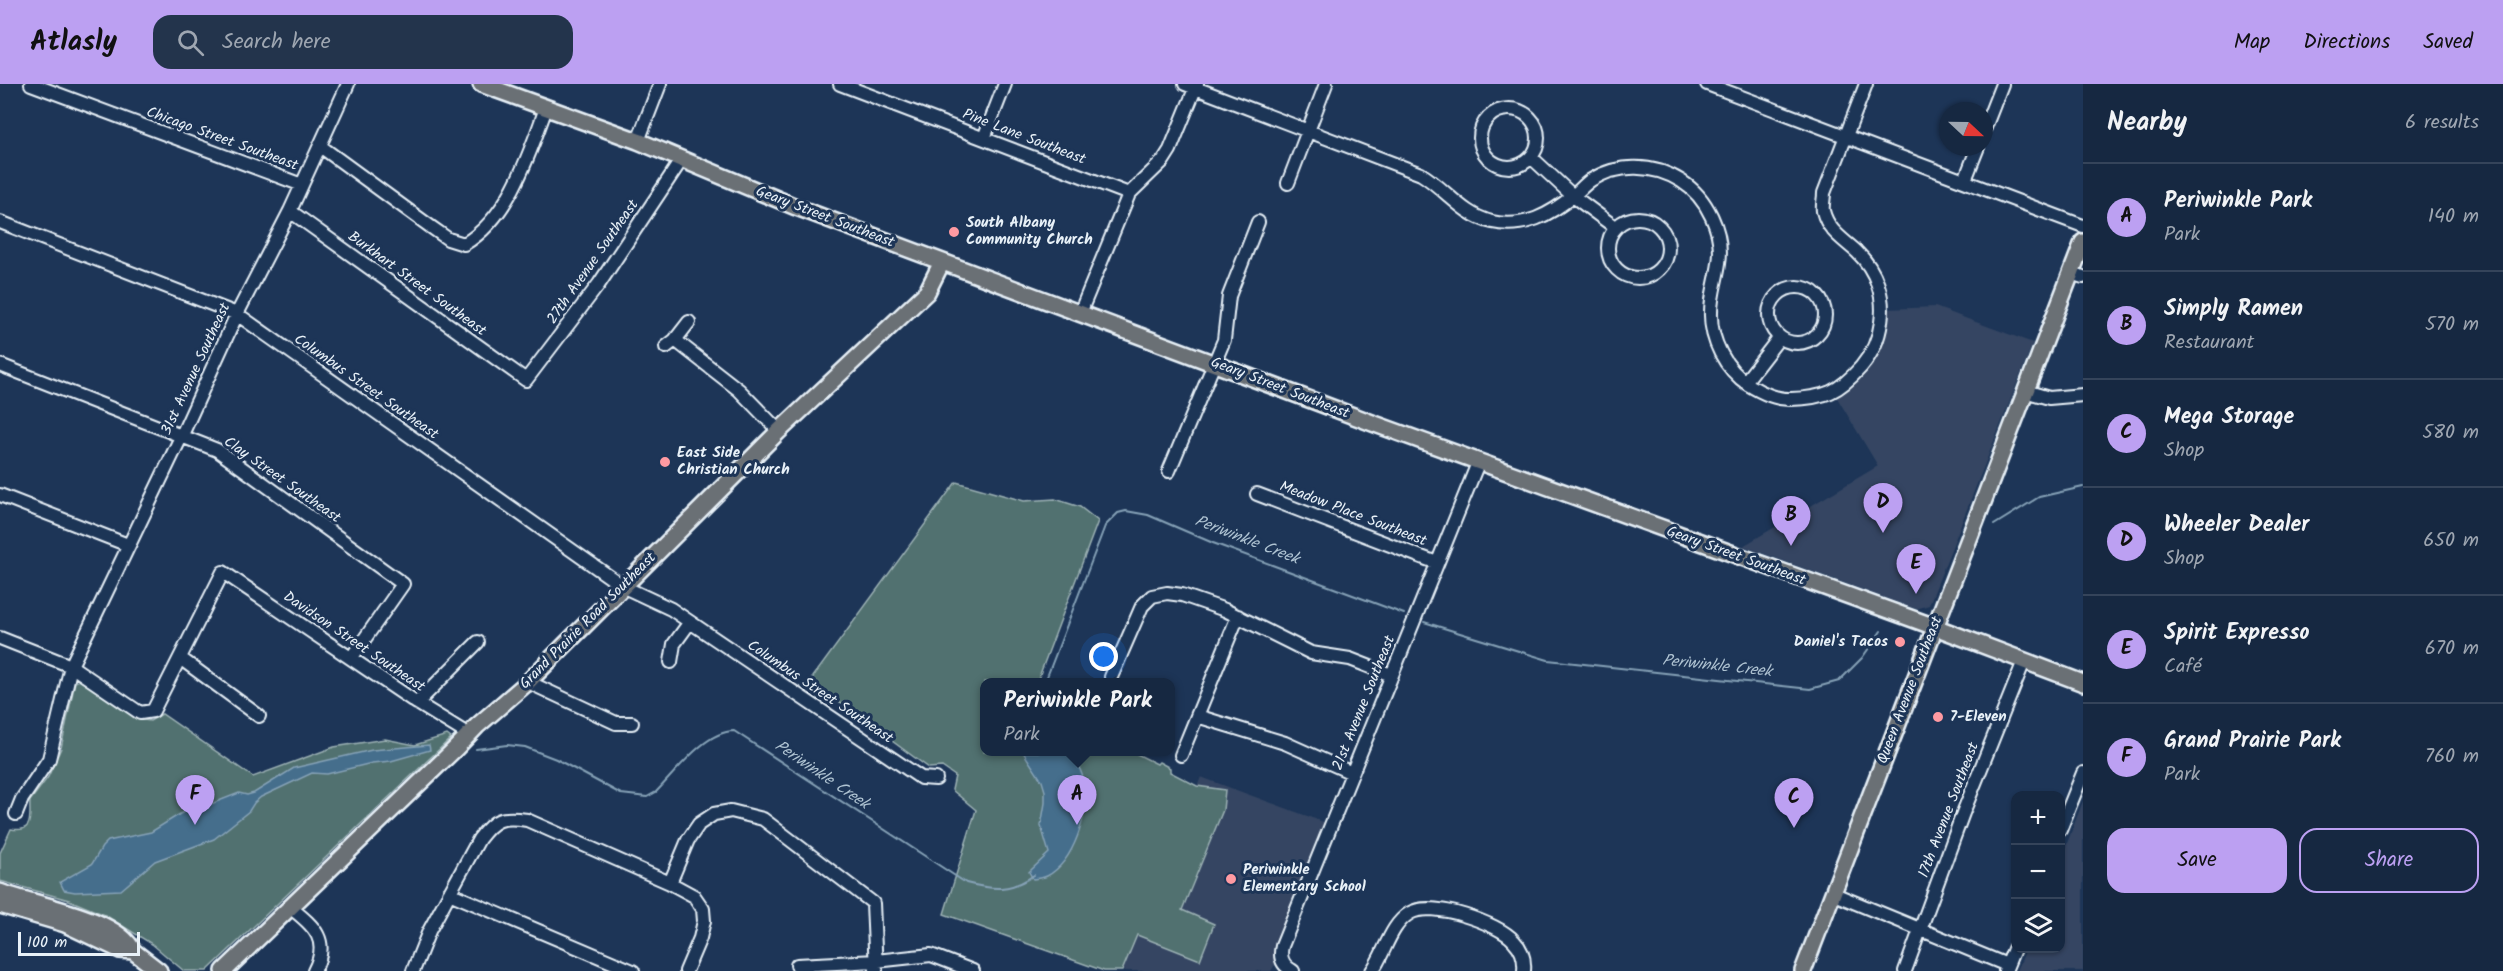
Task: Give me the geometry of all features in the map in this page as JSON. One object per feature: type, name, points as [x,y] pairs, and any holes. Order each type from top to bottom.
[{"type":"main road","name":"Geary Street Southeast","points":[[481,84],[638,141],[796,207],[1478,463],[1935,627],[2083,683]]},
{"type":"main road","name":"Queen Avenue Southeast","points":[[1803,971],[2025,391],[2077,275],[2083,242]]},
{"type":"main road","name":"Grand Prairie Road Southeast","points":[[224,971],[468,735],[528,682],[779,431],[927,292],[942,262]]},
{"type":"main road","points":[[0,892],[93,921],[129,941],[133,951],[159,971]]},
{"type":"main road","points":[[0,905],[65,924],[120,950],[133,951]]},
{"type":"street","name":"Chicago Street Southeast","points":[[31,84],[302,185]]},
{"type":"street","name":"31st Avenue Southeast","points":[[16,814],[22,799],[49,759],[72,666],[128,545],[182,437],[237,315],[290,211],[348,84]]},
{"type":"street","points":[[638,141],[660,84]]},
{"type":"street","name":"Pine Lane Southeast","points":[[840,84],[1129,194]]},
{"type":"street","points":[[984,138],[1005,84]]},
{"type":"street","points":[[1288,183],[1326,84]]},
{"type":"street","points":[[1707,84],[2083,226]]},
{"type":"street","points":[[1080,313],[1129,194],[1162,162],[1170,150],[1193,85],[1421,174],[1436,183],[1452,200],[1470,213],[1491,222],[1528,222],[1547,215],[1590,180],[1608,172],[1640,168],[1654,169],[1672,176],[1695,193],[1715,222],[1720,261],[1711,312],[1712,334],[1722,356],[1735,374],[1762,393],[1784,399],[1812,398],[1831,393],[1845,385],[1866,361],[1879,336],[1882,314],[1881,293],[1874,275],[1857,252],[1834,234],[1823,211],[1824,194],[1866,84]]},
{"type":"street","points":[[1993,107],[2002,84]]},
{"type":"street","points":[[320,146],[432,228],[464,244],[476,237],[510,193],[521,174],[546,108]]},
{"type":"street","points":[[1508,109],[1519,110],[1529,116],[1536,125],[1538,136],[1537,148],[1531,157],[1521,164],[1510,167],[1499,165],[1490,159],[1483,150],[1480,139],[1482,128],[1488,118],[1497,111],[1508,109]]},
{"type":"street","points":[[1965,180],[1974,156]]},
{"type":"street","points":[[1531,157],[1573,196],[1616,228]]},
{"type":"street","name":"27th Avenue Southeast","points":[[526,380],[599,284],[682,159]]},
{"type":"street","name":"Burkhart Street Southeast","points":[[290,211],[526,380]]},
{"type":"street","points":[[1638,217],[1660,226],[1666,237],[1668,248],[1666,260],[1659,270],[1649,276],[1637,278],[1626,276],[1616,269],[1607,247],[1610,236],[1616,228],[1625,221],[1638,217]]},
{"type":"street","name":"Columbus Street Southeast","points":[[0,222],[237,315],[624,587],[670,609],[921,778],[936,779]]},
{"type":"street","points":[[1169,471],[1224,340],[1229,296],[1258,222]]},
{"type":"street","points":[[1803,286],[1814,292],[1822,302],[1826,315],[1823,327],[1815,337],[1803,343],[1790,343],[1779,338],[1771,328],[1768,315],[1770,303],[1778,292],[1790,287],[1803,286]]},
{"type":"street","points":[[689,322],[670,344],[739,390],[779,431]]},
{"type":"street","points":[[1745,382],[1779,338]]},
{"type":"street","name":"Clay Street Southeast","points":[[0,365],[217,450],[403,584],[352,657]]},
{"type":"street","points":[[2025,391],[2049,398],[2083,395]]},
{"type":"street","name":"21st Avenue Southeast","points":[[1293,971],[1286,966],[1281,956],[1293,918],[1478,463]]},
{"type":"street","name":"Meadow Place Southeast","points":[[1257,494],[1437,563]]},
{"type":"street","points":[[0,495],[128,545]]},
{"type":"street","name":"Davidson Street Southeast","points":[[180,658],[223,572],[468,735]]},
{"type":"street","points":[[1111,677],[1142,606],[1152,596],[1167,593],[1182,595],[1238,616],[1311,653],[1350,659],[1391,675]]},
{"type":"street","points":[[1181,755],[1238,616]]},
{"type":"street","points":[[671,662],[674,644],[690,622]]},
{"type":"street","points":[[0,638],[72,666],[140,713],[153,711],[180,658],[259,716]]},
{"type":"street","points":[[417,703],[478,642]]},
{"type":"street","name":"17th Avenue Southeast","points":[[1905,971],[1919,929],[2024,661]]},
{"type":"street","points":[[528,682],[616,723],[632,723]]},
{"type":"street","points":[[1197,716],[1285,743],[1352,773]]},
{"type":"street","points":[[2065,820],[2083,773]]},
{"type":"street","points":[[670,883],[688,840],[699,824],[714,814],[731,811],[763,819],[873,903],[876,966]]},
{"type":"street","points":[[413,971],[429,931],[479,839],[489,826],[501,819],[526,820],[670,883],[694,896],[703,909],[704,921],[700,938],[686,971]]},
{"type":"street","points":[[449,893],[633,971]]},
{"type":"street","points":[[1834,894],[2006,968],[2012,953]]},
{"type":"street","points":[[290,907],[312,925],[320,937],[321,959],[314,971]]},
{"type":"street","points":[[1372,971],[1407,908],[1454,912],[1499,929],[1526,949],[1524,971]]},
{"type":"street","points":[[797,964],[876,966],[931,955],[973,971]]},
{"type":"shaded area","points":[[1935,307],[2033,343],[1929,605],[1916,609],[1743,546],[1878,466],[1836,396],[1856,380],[1887,309]]},
{"type":"shaded area","points":[[429,745],[430,750],[391,761],[372,763],[327,774],[312,773],[261,797],[249,811],[214,839],[155,861],[121,890],[75,892],[64,890],[60,882],[92,864],[108,841],[151,832],[196,807],[239,793],[247,795],[254,793],[294,768],[372,750]]},
{"type":"shaded area","points":[[1026,756],[1072,756],[1083,776],[1085,809],[1078,836],[1065,860],[1045,877],[1033,879],[1029,872],[1049,853],[1041,826],[1045,803],[1042,781]]},
{"type":"shaded area","name":"Periwinkle Elementary School","points":[[1201,777],[1326,823],[1275,944],[1276,963],[1271,971],[1122,971]]},
{"type":"shaded area","points":[[2083,801],[2083,971],[2017,971],[2024,953],[2065,953],[2065,848]]},
{"type":"green space","points":[[956,482],[1024,501],[1055,499],[1080,507],[1098,521],[1039,678],[980,678],[980,756],[1141,756],[1157,764],[1159,762],[1170,768],[1170,772],[1197,786],[1225,790],[1223,810],[1182,910],[1214,924],[1200,960],[1137,935],[1122,971],[1104,971],[944,914],[976,810],[952,790],[955,776],[942,767],[929,768],[810,681]]},
{"type":"green space","points":[[82,679],[137,719],[150,721],[162,714],[253,777],[334,747],[385,739],[415,745],[447,735],[451,738],[207,971],[184,971],[152,944],[105,915],[69,900],[0,881],[0,853],[11,829],[19,830],[27,826],[29,822],[30,801],[48,777],[61,748],[75,682]]},
{"type":"waterway","name":"Periwinkle Creek","points":[[1994,525],[2039,497],[2083,487]]},
{"type":"waterway","name":"Periwinkle Creek","points":[[1047,678],[1105,526],[1118,513],[1126,511],[1148,515],[1213,543],[1404,614]]},
{"type":"waterway","name":"Periwinkle Creek","points":[[1424,622],[1548,660],[1810,689],[1839,681],[1862,658],[1881,631]]},
{"type":"waterway","name":"Periwinkle Creek","points":[[476,749],[507,745],[525,747],[556,759],[621,794],[647,797],[656,792],[702,745],[723,733],[734,731],[966,883],[1001,888],[1025,881],[1034,875]]},
{"type":"place","name":"South Albany Community Church","points":[[954,232]]},
{"type":"place","name":"East Side Christian Church","points":[[665,462]]},
{"type":"place","name":"Wheeler Dealer","points":[[1883,533]]},
{"type":"place","name":"Simply Ramen","points":[[1791,546]]},
{"type":"place","name":"Spirit Expresso","points":[[1916,594]]},
{"type":"place","name":"Daniel's Tacos","points":[[1900,642]]},
{"type":"place","name":"7-Eleven","points":[[1938,717]]},
{"type":"place","name":"Grand Prairie Park","points":[[195,825]]},
{"type":"place","name":"Periwinkle Park","points":[[1077,825]]},
{"type":"place","name":"Mega Storage","points":[[1794,828]]},
{"type":"place","name":"Periwinkle Elementary School","points":[[1231,879]]}]
